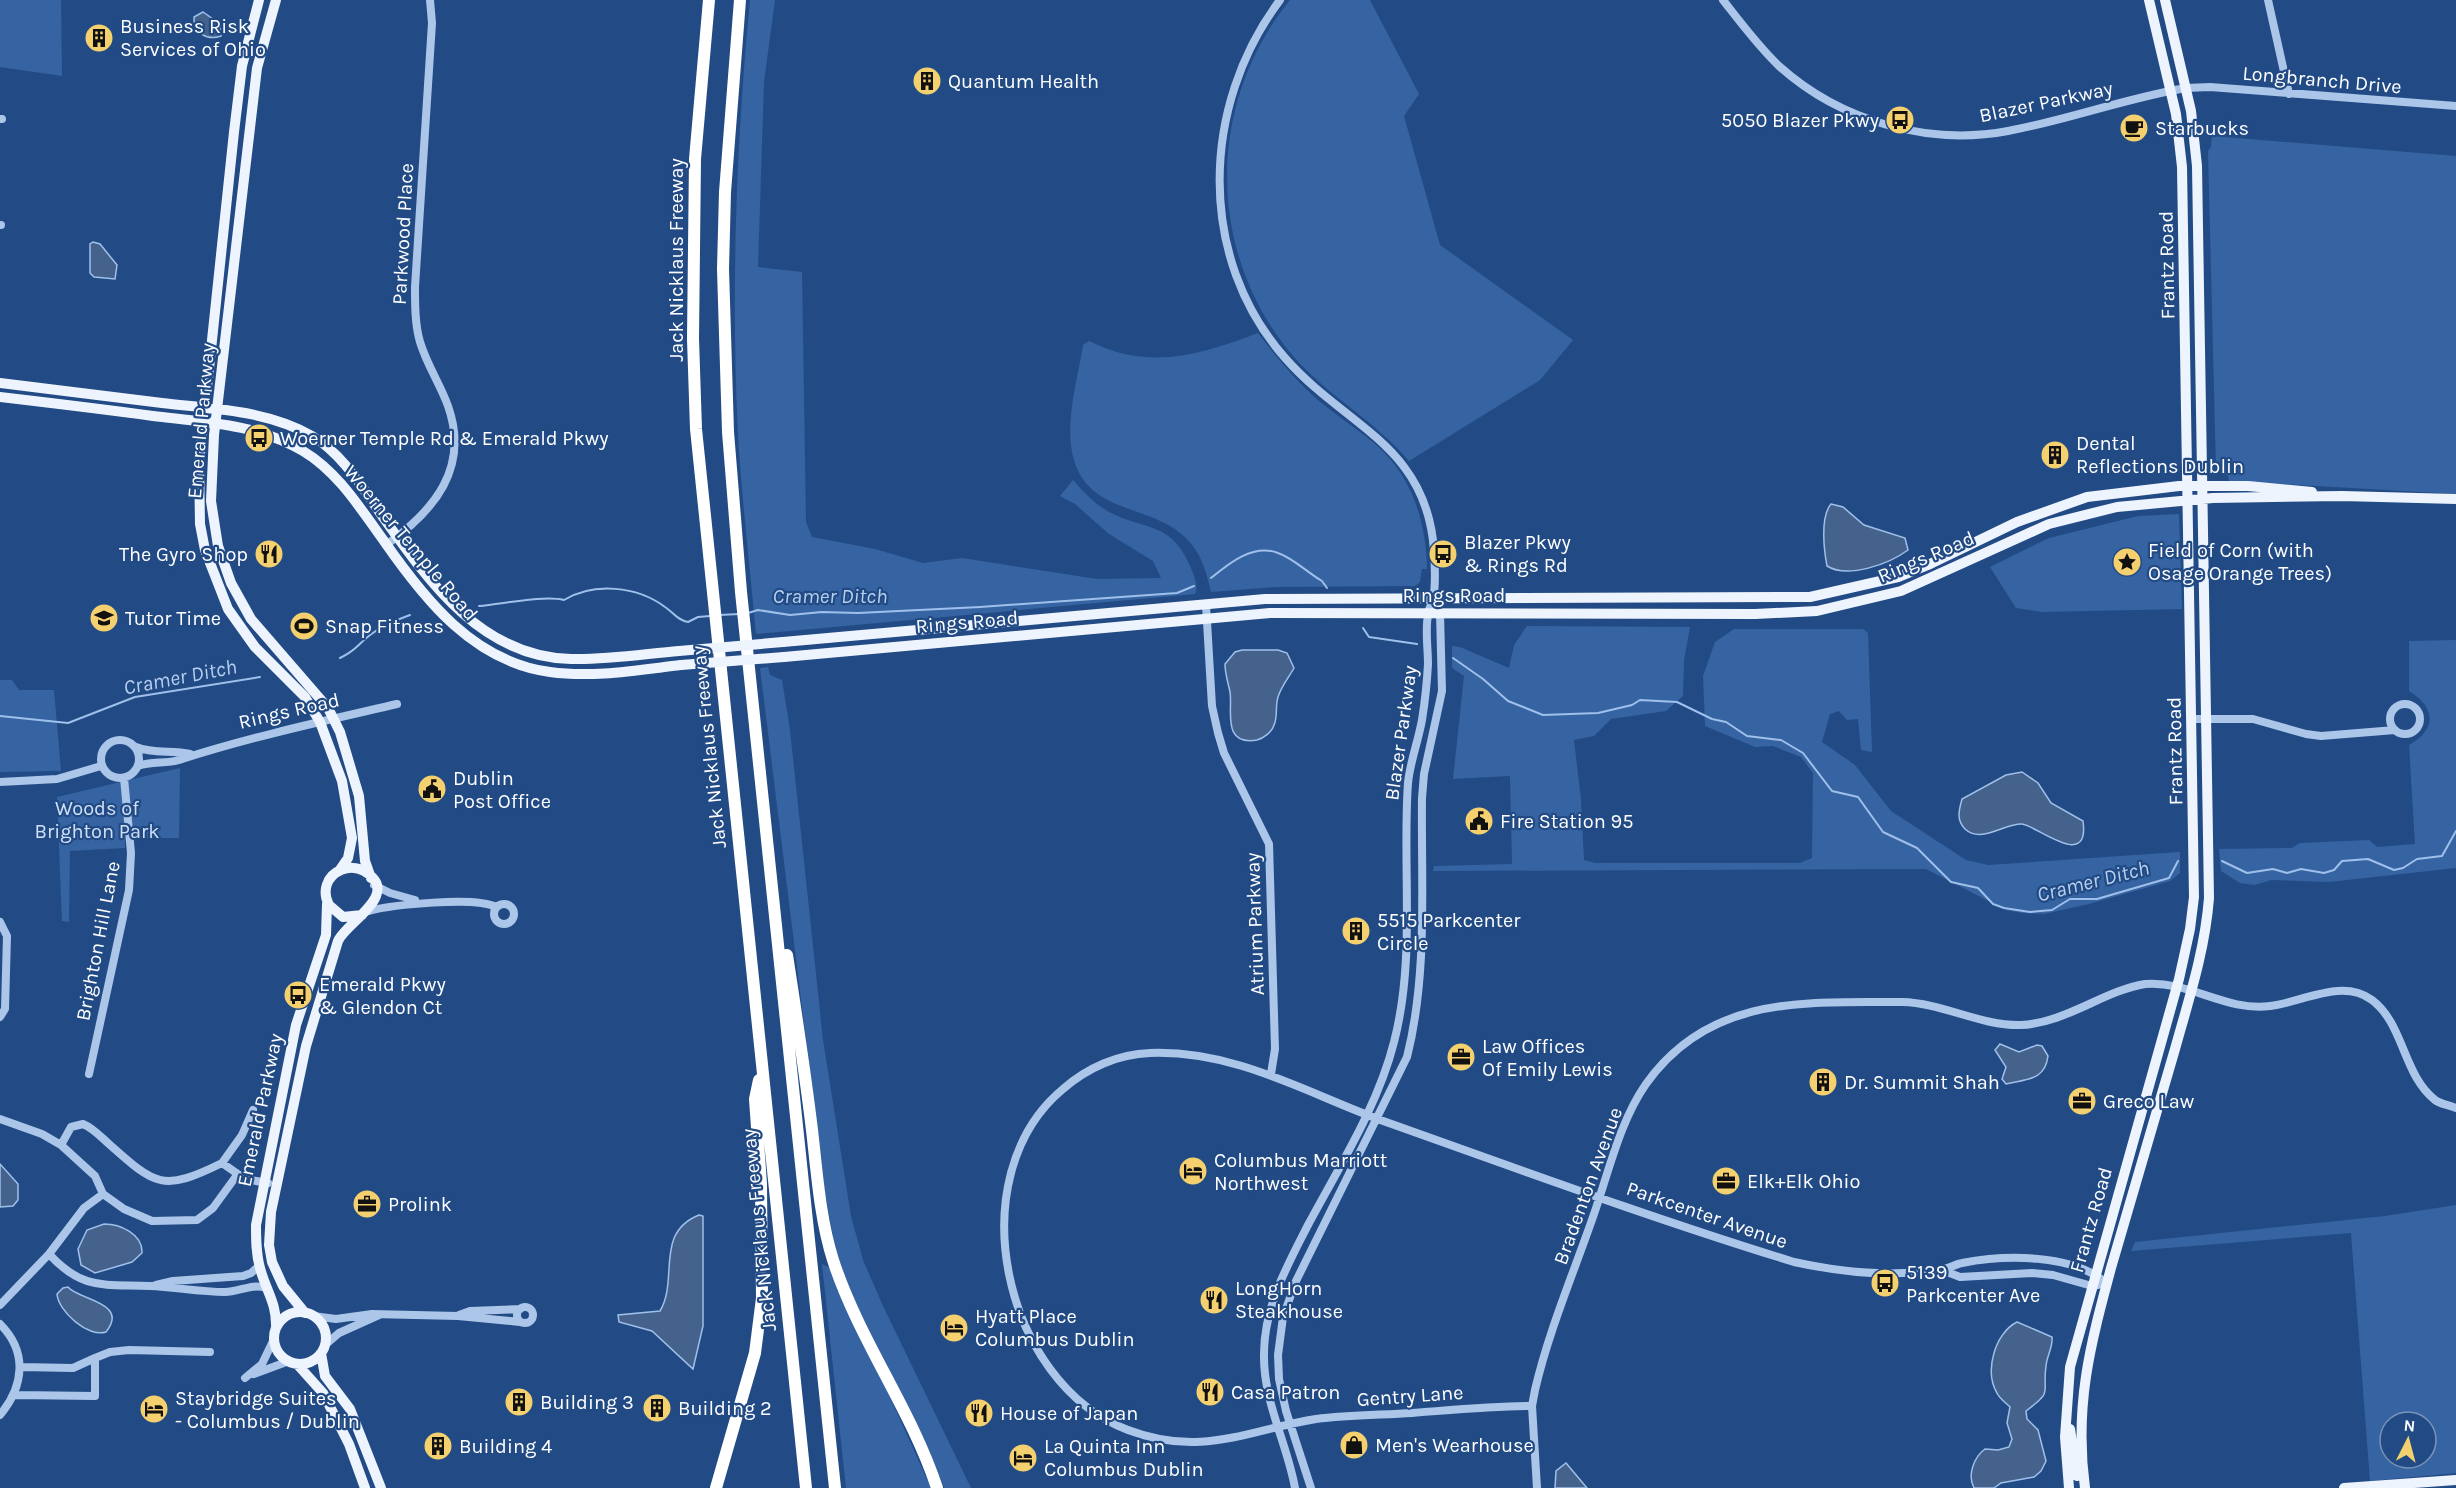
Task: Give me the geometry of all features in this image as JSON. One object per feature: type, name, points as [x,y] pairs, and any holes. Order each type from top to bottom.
[{"type":"highway","points":[[695,159],[702,0]]},
{"type":"highway","name":"Jack Nicklaus Freeway","points":[[709,0],[695,159],[693,339],[696,429],[806,1488]]},
{"type":"highway","points":[[740,0],[725,192],[723,269],[728,432],[741,592],[835,1488]]},
{"type":"highway","points":[[772,890],[790,976],[820,1200],[832,1258],[852,1307],[921,1446],[937,1488]]},
{"type":"highway","points":[[716,1488],[753,1362],[762,1298],[761,1184],[755,1099],[762,1064]]},
{"type":"main road","name":"Emerald Parkway","points":[[259,0],[242,66],[198,482],[200,524],[205,550],[219,591],[255,648],[305,697],[320,722],[342,781],[351,838],[348,858],[339,871]]},
{"type":"main road","name":"Emerald Parkway","points":[[276,0],[257,68],[216,423],[211,501],[218,546],[231,583],[250,619],[314,689],[334,719],[350,759],[359,796],[365,861],[372,881]]},
{"type":"main road","name":"Frantz Road","points":[[2068,1488],[2065,1437],[2070,1366],[2177,988],[2190,929],[2194,897],[2182,167],[2171,90],[2149,0]]},
{"type":"main road","name":"Frantz Road","points":[[2085,1488],[2081,1403],[2085,1369],[2107,1284],[2191,992],[2205,933],[2209,898],[2204,486],[2196,160],[2186,88],[2165,0]]},
{"type":"main road","points":[[2156,30],[2186,88]]},
{"type":"main road","points":[[2171,90],[2181,105],[2196,160]]},
{"type":"main road","name":"Woerner Temple Road","points":[[0,383],[218,409],[281,422],[313,437],[339,458],[444,597],[478,628],[509,646],[550,657]]},
{"type":"main road","name":"Woerner Temple Road","points":[[0,397],[216,423],[275,437],[303,451],[326,469],[350,494],[386,545],[444,615],[470,640],[504,660],[549,672]]},
{"type":"main road","name":"Rings Road","points":[[550,657],[593,658],[1308,598],[1810,597],[1898,577],[2017,522],[2080,499],[2144,488],[2188,486],[2280,488],[2342,496]]},
{"type":"main road","name":"Rings Road","points":[[549,672],[597,674],[1209,618],[1298,612],[1765,614],[1817,610],[1901,591],[2049,524],[2117,507],[2189,499],[2342,496],[2456,499]]},
{"type":"main road","points":[[354,868],[372,881],[375,899],[365,913],[343,917],[332,909],[327,901],[326,886],[331,877],[339,871],[354,868]]},
{"type":"main road","name":"Emerald Parkway","points":[[276,1328],[276,1309],[259,1266],[256,1225],[296,1025],[326,935],[327,901]]},
{"type":"main road","name":"Emerald Parkway","points":[[309,1314],[283,1286],[272,1262],[269,1245],[276,1184],[316,1009],[340,936],[365,913]]},
{"type":"main road","points":[[365,1488],[349,1444],[323,1393],[293,1363],[278,1352],[274,1339],[276,1328],[288,1315],[309,1314],[324,1329],[325,1376],[350,1409],[381,1488]]},
{"type":"main road","points":[[293,1363],[311,1362],[323,1349]]},
{"type":"main road","points":[[2066,1408],[2080,1488]]},
{"type":"main road","points":[[2344,1488],[2456,1480]]},
{"type":"street","name":"Parkwood Place","points":[[386,545],[429,509],[443,490],[450,470],[454,442],[448,405],[427,364],[416,317],[414,287],[432,23],[430,0]]},
{"type":"street","name":"Blazer Parkway","points":[[1280,0],[1251,44],[1227,106],[1220,145],[1219,183],[1228,249],[1255,314],[1284,358],[1317,390],[1378,437],[1406,468],[1422,500],[1430,526],[1434,553],[1433,598],[1428,613],[1425,697],[1408,786],[1404,986],[1394,1042],[1366,1114],[1286,1268],[1272,1303],[1263,1354],[1266,1380],[1294,1488]]},
{"type":"street","name":"Blazer Parkway","points":[[1723,0],[1766,53],[1812,91],[1866,118],[1911,130],[1957,135],[1994,134],[2186,88]]},
{"type":"street","points":[[2268,0],[2289,94]]},
{"type":"street","name":"Longbranch Drive","points":[[2186,88],[2210,87],[2456,106]]},
{"type":"street","name":"Blazer Parkway","points":[[1311,1488],[1279,1379],[1278,1355],[1286,1307],[1300,1273],[1407,1058],[1415,1026],[1420,987],[1422,798],[1424,774],[1441,702],[1440,613],[1433,598]]},
{"type":"street","name":"Atrium Parkway","points":[[1206,605],[1209,618],[1212,706],[1218,733],[1224,753],[1269,844],[1275,1049],[1271,1074]]},
{"type":"street","name":"Rings Road","points":[[138,766],[179,760],[190,754],[397,704]]},
{"type":"street","points":[[2192,719],[2253,719],[2321,736],[2368,734],[2395,730]]},
{"type":"street","points":[[113,740],[126,740],[136,747],[138,766],[124,778],[108,774],[101,766],[101,754],[113,740]]},
{"type":"street","name":"Rings Road","points":[[136,747],[145,751],[178,751],[190,754]]},
{"type":"street","points":[[0,782],[57,779],[101,766]]},
{"type":"street","name":"Brighton Hill Lane","points":[[88,1074],[129,890],[131,853],[124,778]]},
{"type":"street","points":[[372,881],[404,898],[433,903]]},
{"type":"street","points":[[365,913],[395,905],[433,903],[486,904],[496,907]]},
{"type":"street","points":[[1,923],[7,936],[2,1016]]},
{"type":"street","name":"Bradenton Avenue","points":[[1537,1488],[1532,1406],[1538,1374],[1620,1135],[1646,1084],[1669,1057],[1693,1037],[1743,1013],[1792,1004],[1921,1003],[1992,1022],[2021,1025],[2045,1021],[2137,985],[2151,983],[2177,988],[2233,1005],[2269,1007],[2327,992],[2351,991],[2372,1000],[2387,1018],[2417,1081],[2436,1101],[2456,1108]]},
{"type":"street","name":"Gentry Lane","points":[[1271,1074],[1204,1058],[1155,1053],[1123,1057],[1081,1075],[1050,1101],[1023,1142],[1008,1186],[1004,1235],[1010,1272],[1024,1320],[1047,1365],[1075,1399],[1124,1429],[1173,1441],[1228,1440],[1315,1420],[1532,1406]]},
{"type":"street","name":"Parkcenter Avenue","points":[[1271,1074],[1378,1119],[1757,1251],[1814,1267],[1876,1274],[1942,1270],[1960,1263],[2020,1259],[2055,1262],[2095,1273],[2107,1284]]},
{"type":"street","points":[[61,1145],[71,1127],[83,1124],[141,1173],[171,1183],[196,1177],[222,1164],[242,1135],[253,1110]]},
{"type":"street","points":[[0,1119],[42,1134],[61,1145],[95,1176],[103,1194],[124,1209],[152,1221],[197,1220],[213,1208],[237,1175]]},
{"type":"street","points":[[222,1164],[237,1175],[276,1184]]},
{"type":"street","points":[[0,1305],[49,1254],[84,1208],[103,1194]]},
{"type":"street","points":[[49,1254],[75,1278],[90,1284],[123,1287],[243,1276],[259,1266]]},
{"type":"street","name":"Parkcenter Avenue","points":[[1942,1270],[1960,1277],[2032,1273],[2053,1275],[2092,1286],[2107,1284]]},
{"type":"street","points":[[150,1286],[192,1292],[229,1292],[256,1286],[266,1287]]},
{"type":"street","points":[[309,1314],[336,1319],[380,1314],[458,1316],[529,1323],[533,1315],[528,1308],[470,1311],[458,1316]]},
{"type":"street","points":[[520,1309],[516,1315],[520,1322]]},
{"type":"street","points":[[323,1349],[339,1333],[380,1314]]},
{"type":"street","points":[[0,1324],[17,1347],[21,1366],[14,1395],[0,1415]]},
{"type":"street","points":[[274,1339],[262,1364],[245,1378],[293,1363]]},
{"type":"street","points":[[21,1366],[73,1368],[110,1352],[129,1350],[210,1352]]},
{"type":"street","points":[[14,1395],[95,1396],[95,1358]]},
{"type":"green space","points":[[0,0],[61,0],[62,76],[0,67]]},
{"type":"green space","points":[[750,0],[775,0],[764,82],[758,267],[802,272],[806,522],[812,537],[875,549],[923,563],[962,558],[1097,579],[1161,578],[1153,561],[1109,534],[1075,504],[1060,496],[1073,480],[1105,510],[1158,530],[1176,543],[1184,553],[1193,574],[1196,584],[1195,594],[756,634],[738,435],[735,326],[738,163]]},
{"type":"green space","points":[[1290,0],[1370,0],[1419,94],[1404,116],[1440,245],[1573,340],[1540,380],[1409,461],[1381,433],[1321,384],[1294,357],[1265,317],[1244,273],[1232,227],[1227,179],[1231,132],[1242,85],[1262,41]]},
{"type":"green space","points":[[2212,136],[2456,156],[2456,494],[2229,481],[2228,476],[2216,469],[2208,151],[2211,147]]},
{"type":"green space","points":[[1258,333],[1287,369],[1311,393],[1374,443],[1398,469],[1414,500],[1424,534],[1427,569],[1422,569],[1420,582],[1415,586],[1276,587],[1211,592],[1199,556],[1192,545],[1177,531],[1160,521],[1104,498],[1089,487],[1078,470],[1071,446],[1070,421],[1083,345],[1089,341],[1133,356],[1174,356],[1216,348]]},
{"type":"green space","points":[[2179,514],[2182,609],[2042,612],[2016,608],[1990,567],[2049,538],[2138,516]]},
{"type":"green space","points":[[1527,626],[1690,627],[1684,661],[1683,696],[1666,711],[1611,719],[1594,736],[1574,740],[1581,800],[1584,860],[1595,863],[1800,863],[1812,858],[1813,773],[1801,757],[1773,746],[1755,747],[1705,726],[1703,676],[1715,642],[1734,629],[1863,629],[1868,633],[1872,752],[1861,750],[1858,719],[1847,720],[1839,711],[1830,714],[1822,742],[1855,765],[1891,811],[1966,860],[1988,865],[2180,852],[2180,873],[2170,881],[2044,914],[2006,910],[1926,869],[1433,871],[1434,866],[1512,864],[1510,776],[1453,779],[1464,676],[1452,668],[1452,646],[1460,647],[1509,668],[1514,645]]},
{"type":"green space","points":[[2456,640],[2456,868],[2329,882],[2272,880],[2254,885],[2240,883],[2221,871],[2219,849],[2292,848],[2300,843],[2369,840],[2377,847],[2415,844],[2409,745],[2425,732],[2430,718],[2424,704],[2409,691],[2409,641]]},
{"type":"green space","points":[[768,667],[770,675],[782,680],[790,730],[823,1040],[851,1216],[863,1260],[883,1306],[971,1488],[944,1488],[929,1450],[853,1298],[836,1253],[825,1193],[760,668]]},
{"type":"green space","points":[[0,680],[12,680],[19,690],[54,690],[61,771],[0,772]]},
{"type":"green space","name":"Woods of Brighton Park","points":[[180,768],[179,838],[143,838],[141,829],[125,831],[125,848],[70,851],[69,922],[62,921],[57,797]]},
{"type":"green space","points":[[2456,1205],[2456,1473],[2370,1481],[2351,1233],[2131,1251],[2135,1242],[2385,1216]]},
{"type":"green space","points":[[822,1264],[832,1269],[931,1488],[846,1488]]},
{"type":"shaded area","points":[[203,12],[220,24],[221,36],[206,36],[198,31],[194,17]]},
{"type":"shaded area","points":[[93,242],[100,244],[117,265],[115,279],[94,277],[90,273],[90,244]]},
{"type":"shaded area","points":[[1831,504],[1843,507],[1864,525],[1905,538],[1908,550],[1880,565],[1868,568],[1846,571],[1827,566],[1824,525]]},
{"type":"shaded area","points":[[1278,650],[1287,653],[1294,668],[1278,697],[1273,728],[1257,740],[1238,737],[1231,725],[1230,692],[1225,664],[1235,652]]},
{"type":"shaded area","points":[[2022,772],[2038,783],[2051,803],[2083,821],[2083,836],[2078,843],[2070,845],[2060,842],[2022,824],[1986,834],[1971,833],[1962,826],[1959,815],[1962,799],[2006,775]]},
{"type":"shaded area","points":[[2000,1044],[2019,1052],[2037,1045],[2042,1046],[2048,1056],[2043,1070],[2033,1078],[2006,1084],[2002,1079],[2006,1067],[1995,1050]]},
{"type":"shaded area","points":[[0,1164],[18,1184],[18,1200],[13,1206],[0,1207]]},
{"type":"shaded area","points":[[699,1215],[703,1216],[703,1326],[693,1369],[652,1331],[619,1322],[618,1315],[660,1311],[668,1285],[672,1245],[677,1233],[685,1223]]},
{"type":"shaded area","points":[[104,1224],[123,1228],[135,1235],[139,1240],[142,1253],[132,1262],[95,1273],[81,1265],[78,1249],[87,1230]]},
{"type":"shaded area","points":[[68,1287],[107,1308],[112,1314],[112,1322],[106,1332],[91,1331],[68,1315],[57,1294],[63,1288]]},
{"type":"shaded area","points":[[2017,1322],[2052,1337],[2046,1366],[2044,1395],[2026,1411],[2027,1419],[2038,1430],[2046,1461],[2041,1471],[2034,1477],[2001,1483],[1994,1488],[1974,1488],[1971,1478],[1978,1457],[1985,1449],[1998,1450],[2009,1447],[2012,1439],[2007,1423],[2010,1407],[1999,1397],[1993,1384],[1992,1364],[1998,1343],[2009,1327]]},
{"type":"shaded area","points":[[1566,1463],[1587,1488],[1555,1488],[1556,1471]]},
{"type":"waterway","name":"Cramer Ditch","points":[[1211,578],[1242,556],[1259,551],[1269,551],[1289,558],[1322,581],[1327,588]]},
{"type":"waterway","name":"Cramer Ditch","points":[[748,613],[758,610],[790,615],[980,607],[1177,593],[1194,586]]},
{"type":"waterway","name":"Cramer Ditch","points":[[479,606],[535,599],[564,600],[588,591],[615,589],[629,591],[654,600],[684,621],[710,616]]},
{"type":"waterway","name":"Cramer Ditch","points":[[719,615],[740,614]]},
{"type":"waterway","name":"Cramer Ditch","points":[[340,658],[354,650],[380,628],[410,615]]},
{"type":"waterway","name":"Cramer Ditch","points":[[1363,628],[1369,637],[1417,644]]},
{"type":"waterway","name":"Cramer Ditch","points":[[1453,658],[1483,679],[1508,701],[1543,715],[1598,713],[1632,705],[1640,700],[1677,702],[1712,719],[1726,722],[1747,736],[1781,740],[1803,753],[1832,791],[1858,797],[1883,832],[1917,848],[1951,882],[1978,888],[1993,904],[2004,908],[2030,912],[2052,910],[2070,899],[2097,899],[2169,878],[2178,861]]},
{"type":"waterway","name":"Cramer Ditch","points":[[0,716],[68,723],[135,697],[260,677]]},
{"type":"waterway","name":"Cramer Ditch","points":[[2222,861],[2247,873],[2273,869],[2287,873],[2301,869],[2324,873],[2334,870],[2342,861],[2368,859],[2394,870],[2403,868],[2417,859],[2442,856],[2456,831]]},
{"type":"place","name":"Business Risk Services of Ohio","points":[[99,38]]},
{"type":"place","name":"Quantum Health","points":[[927,81]]},
{"type":"place","name":"5050 Blazer Pkwy","points":[[1900,120]]},
{"type":"place","name":"Starbucks","points":[[2134,128]]},
{"type":"place","name":"Woerner Temple Rd & Emerald Pkwy","points":[[259,438]]},
{"type":"place","name":"Dental Reflections Dublin","points":[[2055,455]]},
{"type":"place","name":"The Gyro Shop","points":[[269,554]]},
{"type":"place","name":"Blazer Pkwy & Rings Rd","points":[[1443,554]]},
{"type":"place","name":"Field of Corn (with Osage Orange Trees)","points":[[2127,562]]},
{"type":"place","name":"Tutor Time","points":[[104,618]]},
{"type":"place","name":"Snap Fitness","points":[[304,626]]},
{"type":"place","name":"Dublin Post Office","points":[[432,789]]},
{"type":"place","name":"Fire Station 95","points":[[1479,821]]},
{"type":"place","name":"5515 Parkcenter Circle","points":[[1356,931]]},
{"type":"place","name":"Emerald Pkwy & Glendon Ct","points":[[298,995]]},
{"type":"place","name":"Law Offices Of Emily Lewis","points":[[1461,1057]]},
{"type":"place","name":"Dr. Summit Shah","points":[[1823,1082]]},
{"type":"place","name":"Greco Law","points":[[2082,1101]]},
{"type":"place","name":"Columbus Marriott Northwest","points":[[1193,1171]]},
{"type":"place","name":"Elk+Elk Ohio","points":[[1726,1181]]},
{"type":"place","name":"Prolink","points":[[367,1204]]},
{"type":"place","name":"5139 Parkcenter Ave","points":[[1885,1283]]},
{"type":"place","name":"LongHorn Steakhouse","points":[[1214,1300]]},
{"type":"place","name":"Hyatt Place Columbus Dublin","points":[[954,1328]]},
{"type":"place","name":"Casa Patron","points":[[1210,1392]]},
{"type":"place","name":"Building 3","points":[[519,1402]]},
{"type":"place","name":"Building 2","points":[[657,1408]]},
{"type":"place","name":"Staybridge Suites - Columbus / Dublin","points":[[154,1409]]},
{"type":"place","name":"House of Japan","points":[[979,1413]]},
{"type":"place","name":"Men's Wearhouse","points":[[1354,1445]]},
{"type":"place","name":"Building 4","points":[[438,1446]]},
{"type":"place","name":"La Quinta Inn Columbus Dublin","points":[[1023,1458]]}]
